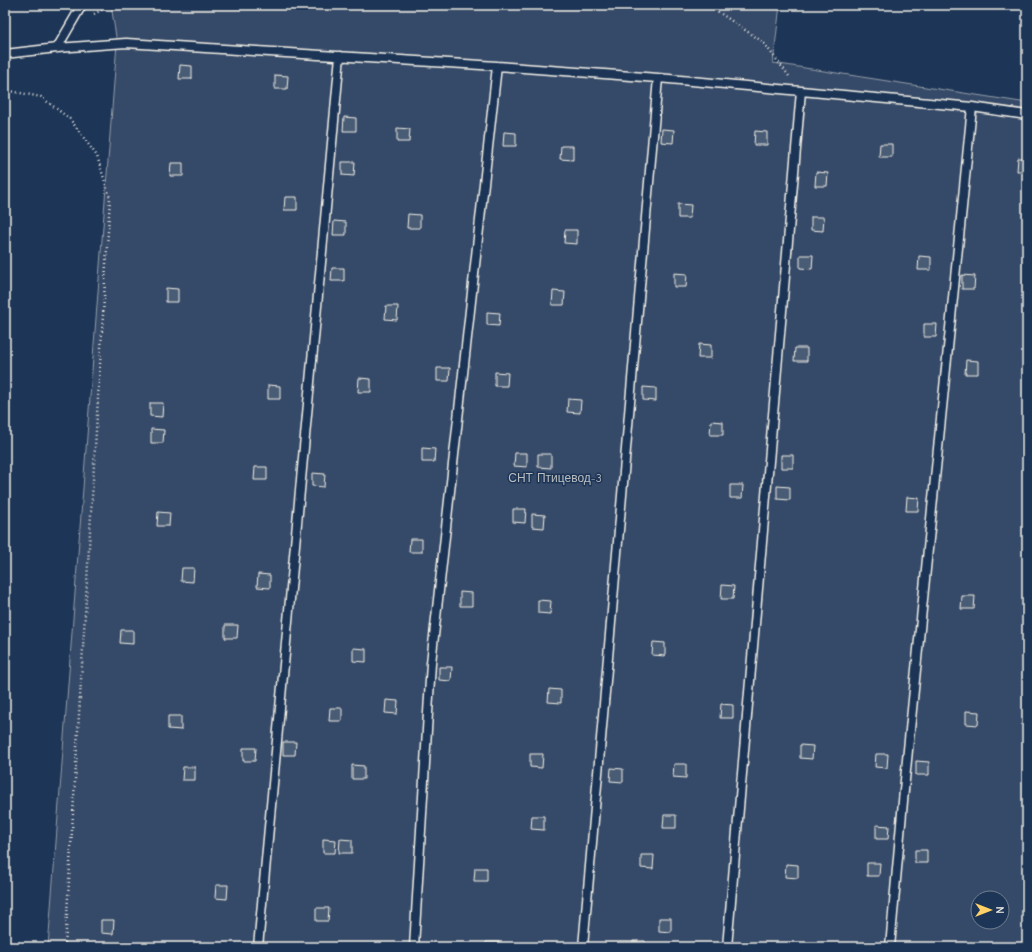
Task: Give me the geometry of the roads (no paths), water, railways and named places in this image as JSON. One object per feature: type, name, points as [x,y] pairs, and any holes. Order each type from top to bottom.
[{"type":"lane","points":[[57,48],[82,5]]},
{"type":"lane","points":[[5,54],[57,48],[126,43],[497,66],[658,78],[972,107],[1027,115]]},
{"type":"lane","points":[[258,947],[340,56]]},
{"type":"lane","points":[[414,947],[431,663],[497,66]]},
{"type":"lane","points":[[583,947],[658,78]]},
{"type":"lane","points":[[727,947],[801,91]]},
{"type":"lane","points":[[890,947],[904,790],[972,107]]},
{"type":"park label","name":"СНТ Птицевод-3","points":[[555,478]]}]
